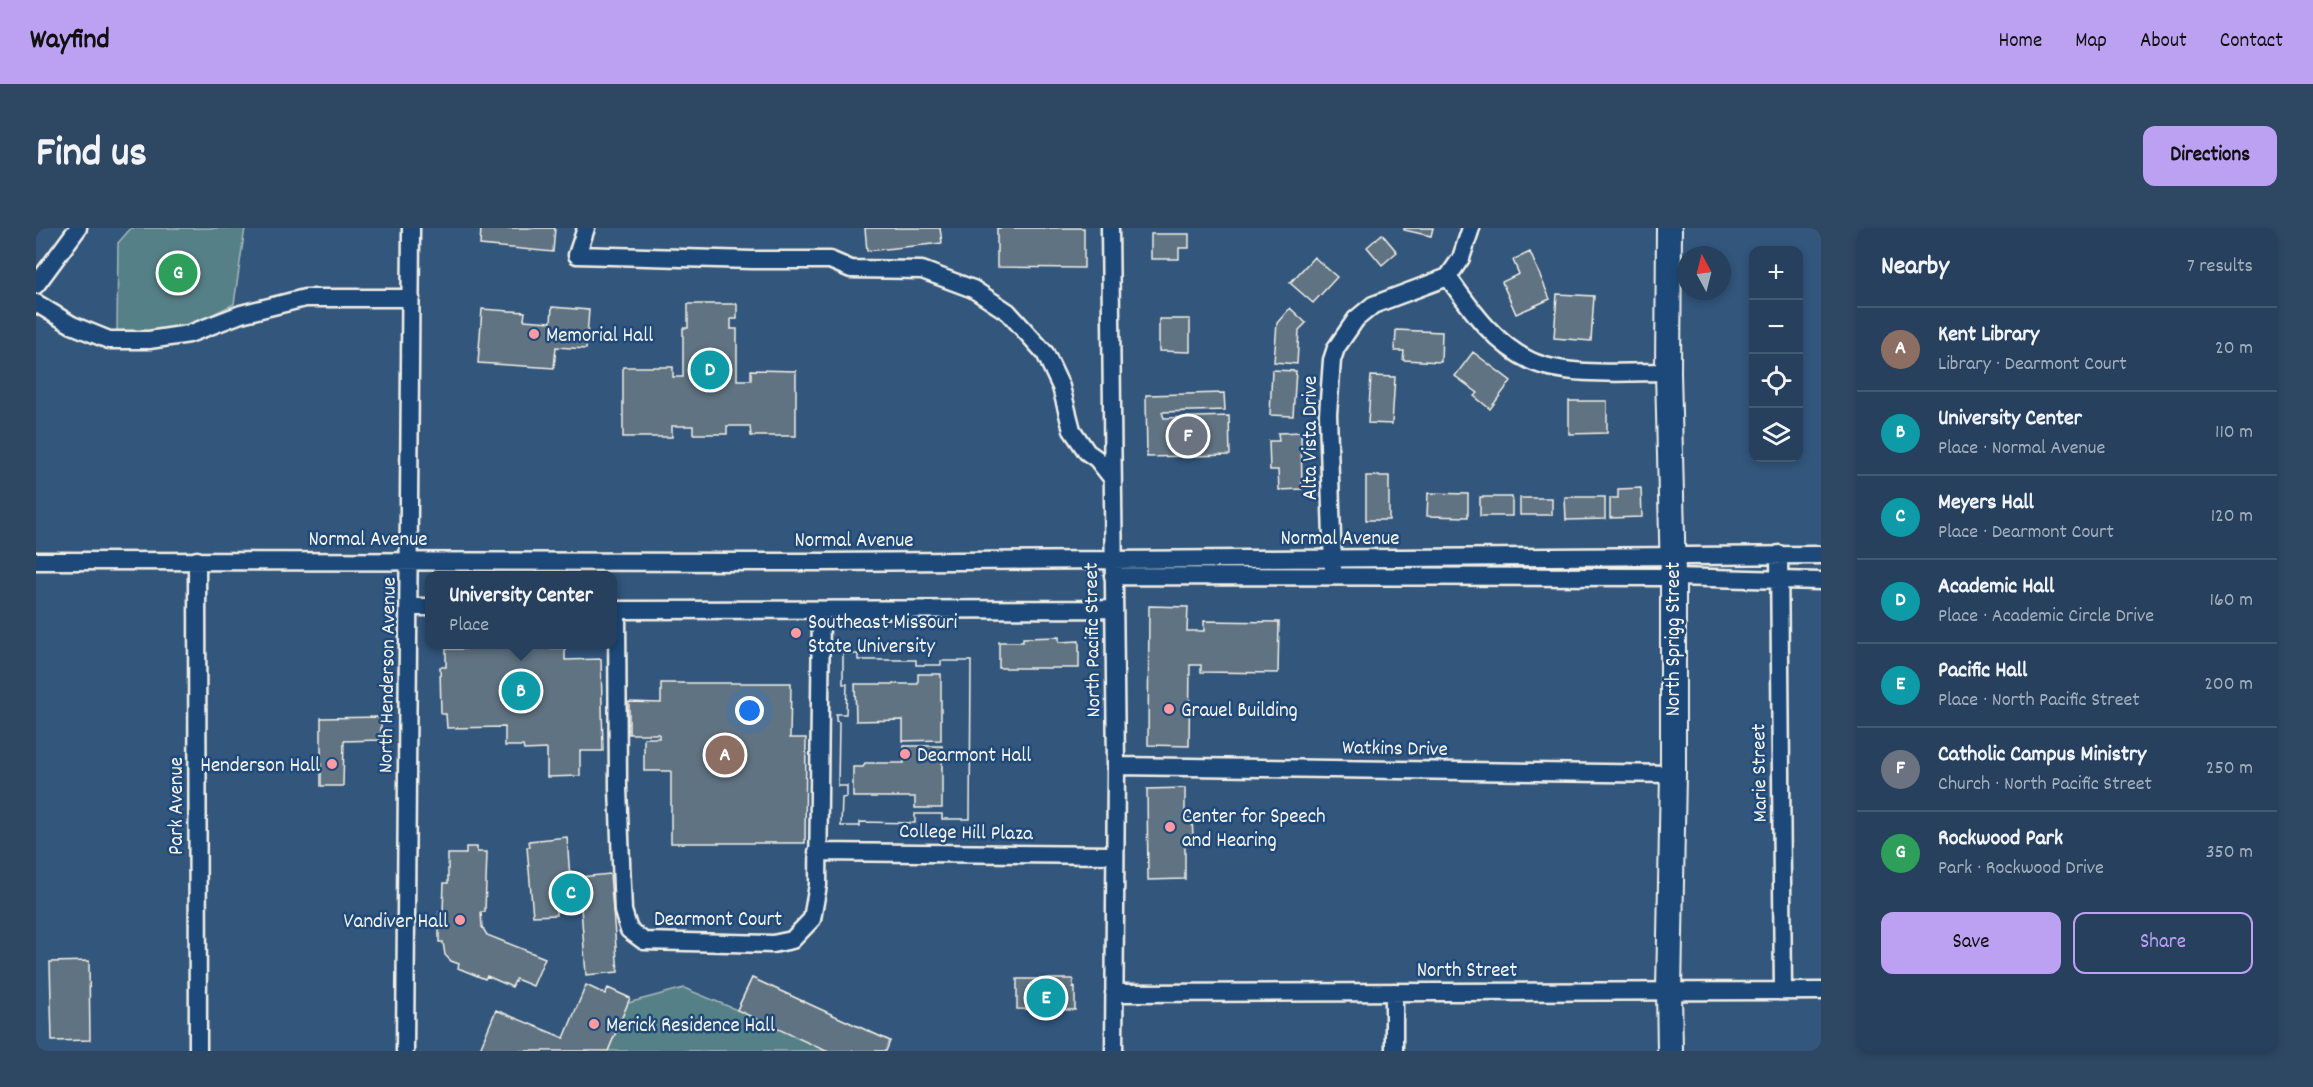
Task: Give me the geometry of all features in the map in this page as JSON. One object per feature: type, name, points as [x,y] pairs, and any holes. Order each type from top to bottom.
[{"type":"main road","name":"North Sprigg Street","points":[[1669,228],[1668,372],[1673,774],[1670,1051]]},
{"type":"street","points":[[36,285],[78,228]]},
{"type":"street","name":"North Henderson Avenue","points":[[405,1051],[411,228]]},
{"type":"street","points":[[586,228],[578,255],[830,260],[851,269],[922,270],[973,289],[1008,312],[1046,353],[1061,387],[1072,430],[1087,452],[1112,478]]},
{"type":"street","name":"North Pacific Street","points":[[1110,228],[1116,766],[1114,1051]]},
{"type":"street","points":[[1471,228],[1461,258],[1448,277],[1490,331],[1530,361],[1546,367],[1570,371],[1668,372]]},
{"type":"street","name":"Alta Vista Drive","points":[[1333,568],[1328,414],[1332,360],[1336,348],[1356,319],[1373,305],[1448,277]]},
{"type":"street","points":[[36,303],[72,325],[109,340],[149,340],[189,334],[241,314],[305,298],[411,298]]},
{"type":"street","points":[[1672,567],[1779,554],[1821,555]]},
{"type":"street","name":"Marie Street","points":[[1779,554],[1783,991]]},
{"type":"street","name":"Park Avenue","points":[[197,560],[198,1051]]},
{"type":"street","name":"Normal Avenue","points":[[36,561],[409,561],[1113,568],[1672,567]]},
{"type":"street","points":[[1672,567],[1779,581],[1821,581]]},
{"type":"street","points":[[409,607],[425,607]]},
{"type":"street","points":[[617,610],[1113,609]]},
{"type":"street","name":"Dearmont Court","points":[[616,649],[623,911],[629,930],[644,940],[773,944],[792,940],[812,919],[818,885],[821,610]]},
{"type":"street","name":"Watkins Drive","points":[[1116,766],[1673,774]]},
{"type":"street","name":"College Hill Plaza","points":[[817,852],[1114,855]]},
{"type":"street","name":"North Street","points":[[1114,993],[1821,991]]},
{"type":"street","points":[[1394,992],[1394,1051]]},
{"type":"green space","points":[[131,228],[245,228],[234,304],[183,329],[148,333],[117,332],[118,243]]},
{"type":"green space","points":[[752,978],[890,1041],[886,1051],[608,1051],[628,1003],[684,988],[737,1010]]},
{"type":"building","points":[[481,228],[555,228],[553,252],[480,245]]},
{"type":"building","points":[[865,228],[940,228],[942,243],[867,251]]},
{"type":"building","points":[[997,228],[1084,228],[1084,268],[997,267]]},
{"type":"building","points":[[1404,228],[1433,228],[1431,236],[1404,230]]},
{"type":"building","points":[[1151,234],[1189,234],[1189,248],[1179,248],[1179,259],[1151,259]]},
{"type":"building","points":[[1382,234],[1397,252],[1382,265],[1367,247]]},
{"type":"building","points":[[1530,252],[1550,299],[1516,314],[1502,282],[1519,274],[1513,260]]},
{"type":"building","points":[[1314,257],[1337,277],[1313,303],[1290,283]]},
{"type":"building","points":[[1557,294],[1594,296],[1591,341],[1554,338]]},
{"type":"building","points":[[688,304],[737,304],[737,319],[731,319],[731,329],[737,329],[737,380],[751,380],[751,370],[796,371],[796,436],[751,436],[750,426],[727,426],[727,434],[693,434],[693,426],[672,426],[672,437],[623,437],[623,367],[673,367],[673,377],[683,377],[683,328],[688,328]]},
{"type":"building","name":"Memorial Hall","points":[[552,307],[589,310],[586,349],[556,347],[554,368],[478,363],[482,309],[525,312],[524,320],[551,322]]},
{"type":"building","points":[[1290,308],[1306,323],[1299,330],[1297,364],[1274,362],[1277,323]]},
{"type":"building","points":[[1159,319],[1190,319],[1190,352],[1159,351]]},
{"type":"building","points":[[1396,330],[1442,332],[1441,362],[1403,360],[1404,351],[1395,351]]},
{"type":"building","points":[[1473,352],[1511,381],[1490,409],[1474,396],[1478,393],[1455,376]]},
{"type":"building","points":[[1272,370],[1296,371],[1293,416],[1270,415]]},
{"type":"building","points":[[1371,376],[1395,377],[1392,424],[1368,423]]},
{"type":"building","points":[[1224,393],[1225,410],[1162,412],[1164,418],[1229,416],[1230,455],[1147,457],[1146,395]]},
{"type":"building","points":[[1569,401],[1607,401],[1607,433],[1569,434]]},
{"type":"building","points":[[1301,432],[1302,489],[1279,490],[1278,470],[1270,470],[1269,441],[1279,441],[1278,433]]},
{"type":"building","points":[[1366,476],[1389,476],[1389,520],[1366,520]]},
{"type":"building","points":[[1641,488],[1642,517],[1610,518],[1610,498],[1618,498],[1618,489]]},
{"type":"building","points":[[1428,493],[1468,494],[1468,517],[1427,516]]},
{"type":"building","points":[[1480,497],[1512,497],[1512,516],[1480,516]]},
{"type":"building","points":[[1565,497],[1605,497],[1605,519],[1566,520]]},
{"type":"building","points":[[1520,498],[1552,498],[1552,515],[1520,515]]},
{"type":"building","name":"Grauel Building","points":[[1149,606],[1188,607],[1187,631],[1204,631],[1204,621],[1279,622],[1278,673],[1201,672],[1201,665],[1190,665],[1189,746],[1148,745]]},
{"type":"building","points":[[1059,637],[1059,642],[1079,641],[1079,668],[999,668],[999,642],[1023,642],[1023,638]]},
{"type":"building","points":[[446,649],[565,649],[565,660],[601,659],[603,751],[580,751],[580,776],[547,777],[547,749],[524,750],[523,746],[505,746],[505,727],[447,728],[446,714],[441,714],[440,667],[446,667]]},
{"type":"building","name":"Dearmont Hall","points":[[843,654],[858,654],[858,660],[916,660],[916,665],[941,665],[941,661],[971,661],[970,819],[942,819],[942,814],[915,814],[915,823],[860,822],[860,826],[841,826],[842,798],[847,797],[847,786],[838,786],[839,722],[836,721],[836,714],[846,714],[847,684],[843,684]],"holes":[[[918,674],[941,674],[941,740],[903,741],[903,720],[856,721],[855,684],[918,684]],[[904,746],[942,746],[942,808],[915,808],[915,797],[853,797],[853,767],[863,767],[865,763],[904,763]]]},
{"type":"building","name":"Dearmont Hall","points":[[843,654],[858,654],[858,660],[916,660],[916,665],[941,665],[941,661],[971,661],[970,819],[942,819],[942,814],[915,814],[915,823],[860,822],[860,826],[841,826],[842,798],[847,797],[847,786],[838,786],[839,722],[836,721],[836,714],[846,714],[847,684],[843,684]]},
{"type":"building","points":[[661,683],[791,683],[790,738],[806,738],[805,843],[671,843],[671,771],[644,771],[644,738],[659,738],[659,734],[629,734],[629,702],[661,703]]},
{"type":"building","name":"Henderson Hall","points":[[381,717],[381,740],[344,741],[343,786],[321,786],[321,718]]},
{"type":"building","name":"Center for Speech and Hearing","points":[[1185,788],[1185,818],[1192,818],[1193,837],[1185,837],[1185,879],[1148,880],[1147,789]]},
{"type":"building","points":[[567,837],[570,878],[610,874],[618,972],[586,975],[581,908],[556,910],[556,915],[533,916],[527,847],[530,847],[529,841]]},
{"type":"building","name":"Vandiver Hall","points":[[466,847],[477,847],[477,852],[487,852],[485,912],[481,912],[482,927],[487,935],[545,958],[533,986],[516,979],[512,987],[487,976],[485,979],[458,968],[459,964],[451,961],[445,955],[443,942],[439,942],[439,912],[443,912],[444,883],[448,883],[448,854],[466,854]]},
{"type":"building","points":[[89,961],[90,1040],[52,1041],[50,962]]},
{"type":"building","points":[[752,978],[890,1041],[886,1051],[826,1051],[737,1010]]},
{"type":"building","points":[[1017,979],[1073,979],[1075,1010],[1017,1009]]},
{"type":"building","name":"Merick Residence Hall","points":[[586,985],[605,994],[608,988],[630,998],[608,1051],[479,1051],[496,1010],[564,1038]]},
{"type":"place","name":"Rockwood Park","points":[[178,273]]},
{"type":"place","name":"Memorial Hall","points":[[534,334]]},
{"type":"place","name":"Academic Hall","points":[[710,370]]},
{"type":"place","name":"Catholic Campus Ministry","points":[[1188,436]]},
{"type":"place","name":"Southeast Missouri State University","points":[[796,633]]},
{"type":"place","name":"University Center","points":[[521,691]]},
{"type":"place","name":"Grauel Building","points":[[1169,709]]},
{"type":"place","name":"Dearmont Hall","points":[[905,754]]},
{"type":"place","name":"Kent Library","points":[[725,755]]},
{"type":"place","name":"Henderson Hall","points":[[332,764]]},
{"type":"place","name":"Center for Speech and Hearing","points":[[1170,827]]},
{"type":"place","name":"Meyers Hall","points":[[571,893]]},
{"type":"place","name":"Vandiver Hall","points":[[460,920]]},
{"type":"place","name":"Pacific Hall","points":[[1046,998]]},
{"type":"place","name":"Merick Residence Hall","points":[[594,1024]]}]
